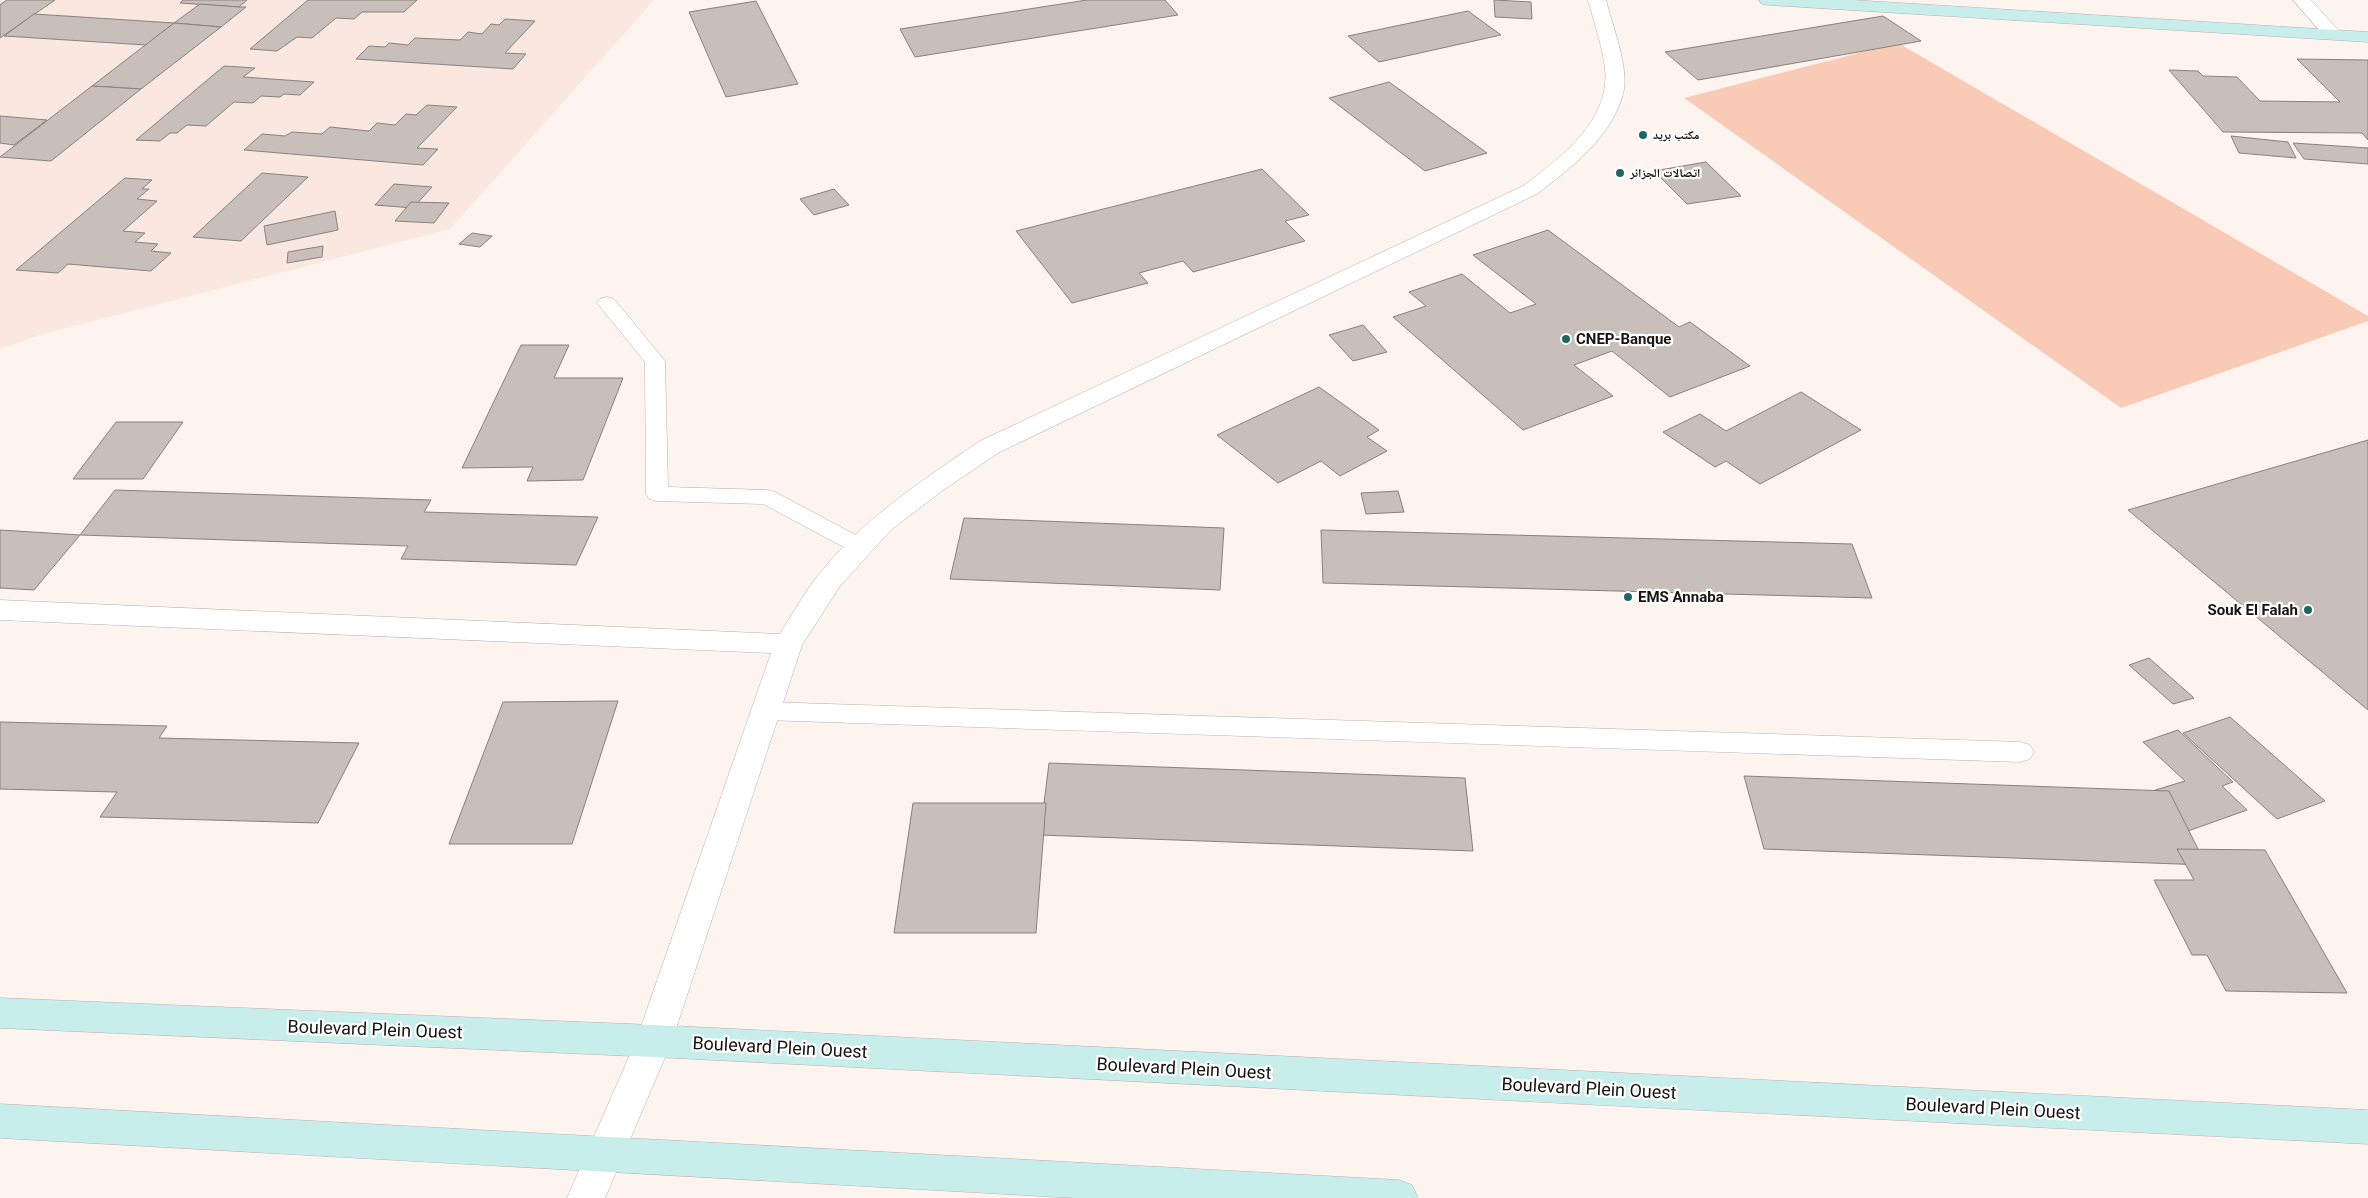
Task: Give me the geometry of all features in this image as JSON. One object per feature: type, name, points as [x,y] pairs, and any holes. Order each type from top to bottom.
[{"type":"main road","points":[[1768,0],[2368,37]]},
{"type":"main road","name":"Boulevard Plein Ouest","points":[[0,1013],[654,1041],[2368,1127]]},
{"type":"main road","points":[[0,1121],[1400,1198]]},
{"type":"street","points":[[586,1198],[654,1041],[788,644],[830,579],[882,524],[933,485],[989,447],[1530,190],[1573,157],[1599,124],[1614,94],[1614,68],[1597,0]]},
{"type":"street","points":[[2302,0],[2333,35]]},
{"type":"street","points":[[0,610],[788,644]]},
{"type":"lane","points":[[607,303],[654,361],[657,494],[767,497],[861,547]]},
{"type":"lane","points":[[765,711],[2021,752]]},
{"type":"shaded area","points":[[0,0],[654,0],[450,229],[39,335],[0,349]]},
{"type":"shaded area","points":[[1898,43],[2368,316],[2368,321],[2121,408],[1684,98]]},
{"type":"building","points":[[7,0],[55,0],[0,38],[0,5]]},
{"type":"building","points":[[183,0],[247,0],[239,7],[180,3]]},
{"type":"building","points":[[308,0],[417,0],[404,12],[362,12],[354,19],[336,18],[312,38],[297,37],[277,51],[250,49]]},
{"type":"building","points":[[1087,0],[1165,0],[1178,15],[915,57],[900,29]]},
{"type":"building","points":[[1494,0],[1531,2],[1532,19],[1495,17]]},
{"type":"building","points":[[756,1],[798,84],[726,97],[689,12]]},
{"type":"building","points":[[200,4],[246,7],[221,27],[174,23]]},
{"type":"building","points":[[1468,11],[1501,35],[1379,62],[1348,36]]},
{"type":"building","points":[[34,14],[174,23],[146,45],[4,36]]},
{"type":"building","points":[[1883,16],[1921,41],[1698,80],[1665,52]]},
{"type":"building","points":[[505,19],[535,21],[505,53],[526,54],[513,69],[356,59],[369,46],[385,47],[389,43],[408,45],[415,38],[460,40],[468,32],[482,34],[491,24],[499,25]]},
{"type":"building","points":[[174,23],[221,27],[141,89],[92,86]]},
{"type":"building","points":[[2297,59],[2368,60],[2368,140],[2362,133],[2223,132],[2169,70],[2198,71],[2203,76],[2237,77],[2260,101],[2340,102]]},
{"type":"building","points":[[224,66],[255,68],[243,77],[314,82],[300,95],[261,96],[253,103],[234,102],[206,126],[187,125],[177,133],[170,133],[160,141],[136,140]]},
{"type":"building","points":[[1389,82],[1487,153],[1425,171],[1329,98]]},
{"type":"building","points":[[92,86],[141,89],[51,161],[0,157]]},
{"type":"building","points":[[427,105],[457,107],[417,148],[438,149],[423,165],[244,150],[262,134],[285,136],[292,132],[322,134],[330,127],[369,131],[377,123],[395,125],[406,114],[416,115]]},
{"type":"building","points":[[0,116],[47,120],[14,145],[0,143]]},
{"type":"building","points":[[2231,136],[2288,142],[2296,158],[2239,153]]},
{"type":"building","points":[[2293,143],[2368,148],[2368,164],[2304,159]]},
{"type":"building","points":[[1706,162],[1741,196],[1687,204],[1654,171]]},
{"type":"building","points":[[1262,169],[1309,215],[1285,221],[1305,241],[1193,272],[1183,261],[1139,273],[1148,283],[1072,303],[1016,231]]},
{"type":"building","points":[[262,173],[308,177],[241,241],[193,237]]},
{"type":"building","points":[[125,178],[152,180],[142,189],[149,189],[137,199],[157,201],[123,231],[145,233],[135,242],[158,244],[151,251],[171,253],[151,271],[68,264],[58,273],[16,270]]},
{"type":"building","points":[[394,184],[432,187],[413,208],[375,205]]},
{"type":"building","points":[[834,189],[849,205],[814,215],[800,199]]},
{"type":"building","points":[[411,202],[449,203],[434,223],[395,221]]},
{"type":"building","points":[[335,211],[338,230],[267,245],[264,226]]},
{"type":"building","name":"CNEP-Banque","points":[[1548,230],[1679,327],[1690,322],[1750,366],[1670,397],[1612,351],[1574,365],[1613,396],[1523,430],[1393,317],[1426,306],[1409,292],[1462,274],[1510,313],[1536,304],[1473,255]]},
{"type":"building","points":[[472,233],[492,236],[480,247],[459,244]]},
{"type":"building","points":[[323,246],[322,257],[287,263],[288,252]]},
{"type":"building","points":[[1363,325],[1387,352],[1353,361],[1329,335]]},
{"type":"building","points":[[521,345],[569,345],[554,378],[623,378],[583,480],[527,481],[533,467],[462,468]]},
{"type":"building","points":[[1319,387],[1379,430],[1367,437],[1387,451],[1340,476],[1321,461],[1278,483],[1217,435]]},
{"type":"building","points":[[1801,392],[1861,430],[1760,484],[1726,461],[1715,467],[1663,432],[1700,414],[1726,431]]},
{"type":"building","points":[[116,422],[183,422],[143,479],[73,479]]},
{"type":"building","name":"Souk El Falah","points":[[2368,440],[2368,710],[2128,510]]},
{"type":"building","points":[[115,490],[431,500],[424,512],[598,517],[576,565],[401,559],[408,546],[80,535]]},
{"type":"building","points":[[1398,491],[1404,512],[1366,514],[1361,493]]},
{"type":"building","points":[[964,518],[1224,528],[1220,590],[950,579]]},
{"type":"building","points":[[0,530],[80,535],[34,590],[0,588]]},
{"type":"building","points":[[1321,530],[1852,544],[1872,598],[1323,583]]},
{"type":"building","points":[[2149,658],[2194,698],[2173,704],[2129,665]]},
{"type":"building","points":[[618,701],[572,844],[449,844],[503,702]]},
{"type":"building","points":[[2230,717],[2325,801],[2277,819],[2183,733]]},
{"type":"building","points":[[0,722],[167,726],[159,738],[359,743],[318,823],[100,817],[117,792],[0,789]]},
{"type":"building","points":[[2178,730],[2233,782],[2222,786],[2247,810],[2188,831],[2149,792],[2185,781],[2143,742]]},
{"type":"building","points":[[1049,763],[1465,778],[1473,851],[1040,835]]},
{"type":"building","points":[[1744,776],[2169,791],[2206,865],[1764,849]]},
{"type":"building","points":[[913,803],[1046,803],[1036,933],[894,933]]},
{"type":"building","points":[[2177,849],[2265,850],[2347,993],[2226,991],[2207,955],[2192,955],[2154,880],[2194,880]]},
{"type":"place","name":"مكتب بريد","points":[[1643,135]]},
{"type":"place","name":"اتصالات الجزائر","points":[[1620,173]]},
{"type":"place","name":"CNEP-Banque","points":[[1566,339]]},
{"type":"place","name":"EMS Annaba","points":[[1628,597]]},
{"type":"place","name":"Souk El Falah","points":[[2308,610]]}]
